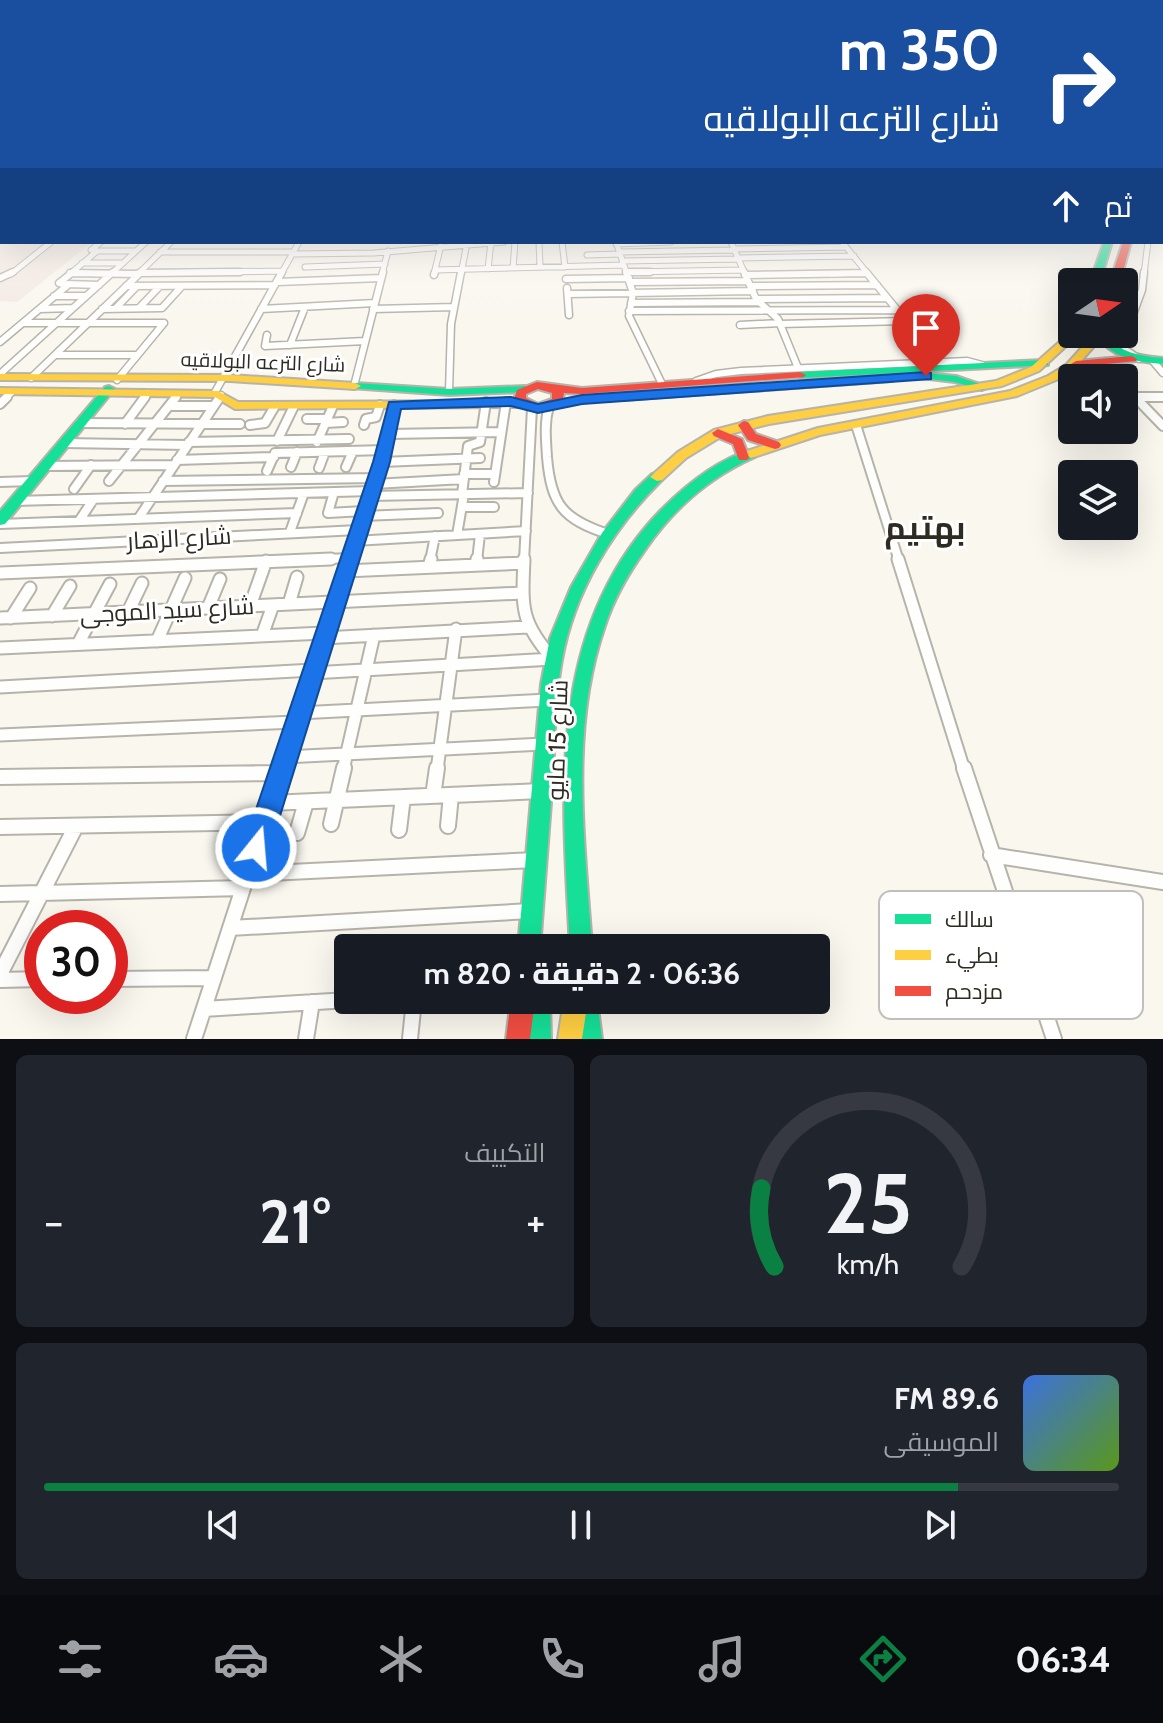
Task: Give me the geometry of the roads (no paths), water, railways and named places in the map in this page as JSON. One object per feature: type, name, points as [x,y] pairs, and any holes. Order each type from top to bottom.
[{"type":"street","points":[[0,278],[9,275],[48,244]]},
{"type":"street","points":[[98,244],[91,250],[312,254],[388,251],[446,244]]},
{"type":"street","points":[[0,376],[144,244]]},
{"type":"street","points":[[31,378],[169,244]]},
{"type":"street","points":[[138,519],[201,425],[298,244]]},
{"type":"street","points":[[449,392],[454,307],[467,244]]},
{"type":"street","points":[[488,269],[491,244]]},
{"type":"street","points":[[513,268],[515,244]]},
{"type":"street","points":[[539,244],[540,267]]},
{"type":"street","points":[[562,244],[569,315]]},
{"type":"street","points":[[585,244],[588,266]]},
{"type":"street","points":[[616,244],[633,293],[630,307],[662,384]]},
{"type":"street","points":[[625,266],[733,247],[844,244],[940,362]]},
{"type":"street","points":[[1100,268],[1107,244]]},
{"type":"street","points":[[1119,268],[1126,244]]},
{"type":"street","points":[[1148,244],[1142,290],[1123,342],[1126,350],[1148,360],[1163,373]]},
{"type":"street","points":[[441,245],[434,272],[540,267],[566,273],[738,258],[854,256]]},
{"type":"street","points":[[733,247],[758,301],[780,323],[798,368]]},
{"type":"street","points":[[95,251],[59,283],[99,285]]},
{"type":"street","points":[[354,386],[388,251]]},
{"type":"street","points":[[298,281],[312,254]]},
{"type":"street","points":[[587,255],[625,266],[748,281]]},
{"type":"street","points":[[829,256],[836,265]]},
{"type":"street","points":[[762,257],[767,267]]},
{"type":"street","points":[[785,257],[790,266]]},
{"type":"street","points":[[808,257],[814,265]]},
{"type":"street","points":[[82,263],[123,263]]},
{"type":"street","points":[[305,267],[385,264]]},
{"type":"street","points":[[566,273],[588,266],[625,266],[748,281],[877,285]]},
{"type":"street","points":[[70,273],[283,271]]},
{"type":"street","points":[[568,294],[633,293],[867,273]]},
{"type":"street","points":[[126,286],[276,284],[381,278]]},
{"type":"street","points":[[0,342],[68,284]]},
{"type":"street","points":[[115,309],[137,286]]},
{"type":"street","points":[[139,308],[160,286]]},
{"type":"street","points":[[102,309],[162,308],[182,286]]},
{"type":"street","points":[[54,296],[86,296]]},
{"type":"street","points":[[630,307],[887,298]]},
{"type":"street","points":[[290,345],[305,307]]},
{"type":"street","points":[[261,309],[454,307]]},
{"type":"street","points":[[630,307],[897,310]]},
{"type":"street","points":[[40,309],[73,308]]},
{"type":"street","points":[[740,325],[906,321]]},
{"type":"street","points":[[0,522],[164,323],[22,323]]},
{"type":"street","points":[[267,335],[265,346],[365,341]]},
{"type":"street","name":"شارع 15 مايو","points":[[532,934],[544,744],[553,659],[575,595],[608,534],[662,470],[718,433],[744,425],[984,388],[1024,375],[1044,363],[1059,348]]},
{"type":"street","name":"شارع 15 مايو","points":[[1076,364],[1089,348]]},
{"type":"street","points":[[1113,348],[1148,360]]},
{"type":"street","points":[[56,355],[137,355]]},
{"type":"street","points":[[1076,364],[1148,360]]},
{"type":"street","points":[[696,381],[731,371],[967,361],[982,365]]},
{"type":"street","points":[[552,400],[575,391],[696,381],[1044,363]]},
{"type":"street","name":"شارع الترعه البولاقيه","points":[[0,376],[117,380],[224,378],[527,400]]},
{"type":"street","points":[[527,400],[926,376],[956,379],[984,388]]},
{"type":"street","name":"شارع 15 مايو","points":[[581,934],[575,760],[578,683],[599,606],[613,578],[652,525],[699,482],[743,457],[775,445],[856,425],[1016,395],[1058,376]]},
{"type":"street","points":[[527,400],[542,385],[552,400]]},
{"type":"street","points":[[0,404],[6,392]]},
{"type":"street","name":"شارع الترعه البولاقيه","points":[[6,392],[178,394],[216,398],[231,405],[294,406],[329,416],[387,405],[527,400]]},
{"type":"street","points":[[125,424],[148,393]]},
{"type":"street","points":[[109,481],[178,394]]},
{"type":"street","points":[[1138,397],[1163,397]]},
{"type":"street","points":[[169,406],[216,398]]},
{"type":"street","name":"شارع 15 مايو","points":[[527,400],[528,493],[522,593],[528,627],[553,659]]},
{"type":"street","points":[[552,400],[546,420],[549,491],[558,506],[573,519],[608,534]]},
{"type":"street","points":[[1138,400],[1159,418],[1163,426]]},
{"type":"street","points":[[457,535],[468,445],[480,442],[486,402]]},
{"type":"street","points":[[15,501],[334,492],[464,477],[495,478],[506,402]]},
{"type":"street","points":[[364,425],[366,419],[376,417],[387,405]]},
{"type":"street","points":[[194,1039],[390,434],[387,405]]},
{"type":"street","points":[[250,425],[266,422],[275,406]]},
{"type":"street","points":[[267,471],[294,406]]},
{"type":"street","points":[[312,452],[329,416]]},
{"type":"street","points":[[307,419],[329,416],[343,422]]},
{"type":"street","points":[[80,423],[240,424]]},
{"type":"street","points":[[744,425],[752,437],[775,445]]},
{"type":"street","points":[[856,425],[1003,891]]},
{"type":"street","points":[[390,434],[452,436],[501,432]]},
{"type":"street","points":[[718,433],[738,442],[743,457]]},
{"type":"street","points":[[64,443],[188,444],[349,439]]},
{"type":"street","points":[[45,466],[245,462],[297,452],[353,451],[383,456],[480,458]]},
{"type":"street","points":[[346,467],[353,451]]},
{"type":"street","points":[[291,467],[297,452]]},
{"type":"street","points":[[319,468],[325,452]]},
{"type":"street","points":[[74,489],[91,465]]},
{"type":"street","points":[[0,482],[32,481]]},
{"type":"street","points":[[163,481],[373,487],[401,495],[528,493]]},
{"type":"street","points":[[334,492],[328,513],[438,513]]},
{"type":"street","points":[[290,532],[304,493]]},
{"type":"street","points":[[259,514],[267,494]]},
{"type":"street","points":[[396,515],[401,495]]},
{"type":"street","points":[[79,521],[93,500]]},
{"type":"street","points":[[462,507],[494,507]]},
{"type":"street","points":[[0,522],[297,513]]},
{"type":"street","name":"شارع الزهار","points":[[0,548],[290,532],[435,536],[526,531]]},
{"type":"street","points":[[476,565],[480,534]]},
{"type":"street","points":[[429,567],[435,536]]},
{"type":"street","points":[[0,573],[349,558]]},
{"type":"street","points":[[250,606],[266,561]]},
{"type":"street","points":[[345,571],[524,563]]},
{"type":"street","points":[[289,604],[297,577]]},
{"type":"street","points":[[157,641],[185,578]]},
{"type":"street","points":[[208,608],[220,579]]},
{"type":"street","points":[[128,612],[142,583]]},
{"type":"street","points":[[78,644],[110,584]]},
{"type":"street","points":[[52,616],[70,586]]},
{"type":"street","points":[[6,618],[30,588]]},
{"type":"street","name":"شارع سيد الموجى","points":[[6,618],[522,593]]},
{"type":"street","points":[[262,636],[273,605]]},
{"type":"street","points":[[0,648],[528,627]]},
{"type":"street","points":[[433,796],[456,629]]},
{"type":"street","points":[[331,824],[374,635]]},
{"type":"street","points":[[0,687],[553,659]]},
{"type":"street","points":[[0,735],[298,717],[446,704],[548,700]]},
{"type":"street","points":[[285,757],[544,744]]},
{"type":"street","points":[[0,777],[280,773]]},
{"type":"street","points":[[270,803],[541,791]]},
{"type":"street","points":[[448,826],[451,795]]},
{"type":"street","points":[[399,830],[403,797]]},
{"type":"street","points":[[297,833],[306,802]]},
{"type":"street","points":[[0,827],[264,822]]},
{"type":"street","points":[[0,974],[76,826]]},
{"type":"street","points":[[991,855],[1163,882]]},
{"type":"street","points":[[0,894],[246,881],[536,860]]},
{"type":"street","points":[[230,928],[533,916]]},
{"type":"street","points":[[128,979],[214,978]]},
{"type":"street","points":[[0,980],[24,979]]},
{"type":"street","points":[[204,1009],[334,1001]]},
{"type":"street","points":[[306,1039],[312,1002]]},
{"type":"street","points":[[410,1039],[413,1014]]},
{"type":"street","points":[[518,1039],[521,1014]]},
{"type":"street","points":[[538,1014],[539,1039]]},
{"type":"street","points":[[570,1039],[574,1014]]},
{"type":"street","points":[[587,1014],[590,1039]]},
{"type":"street","points":[[1047,1019],[1054,1039]]},
{"type":"district","name":"بهتيم","points":[[925,527]]}]
